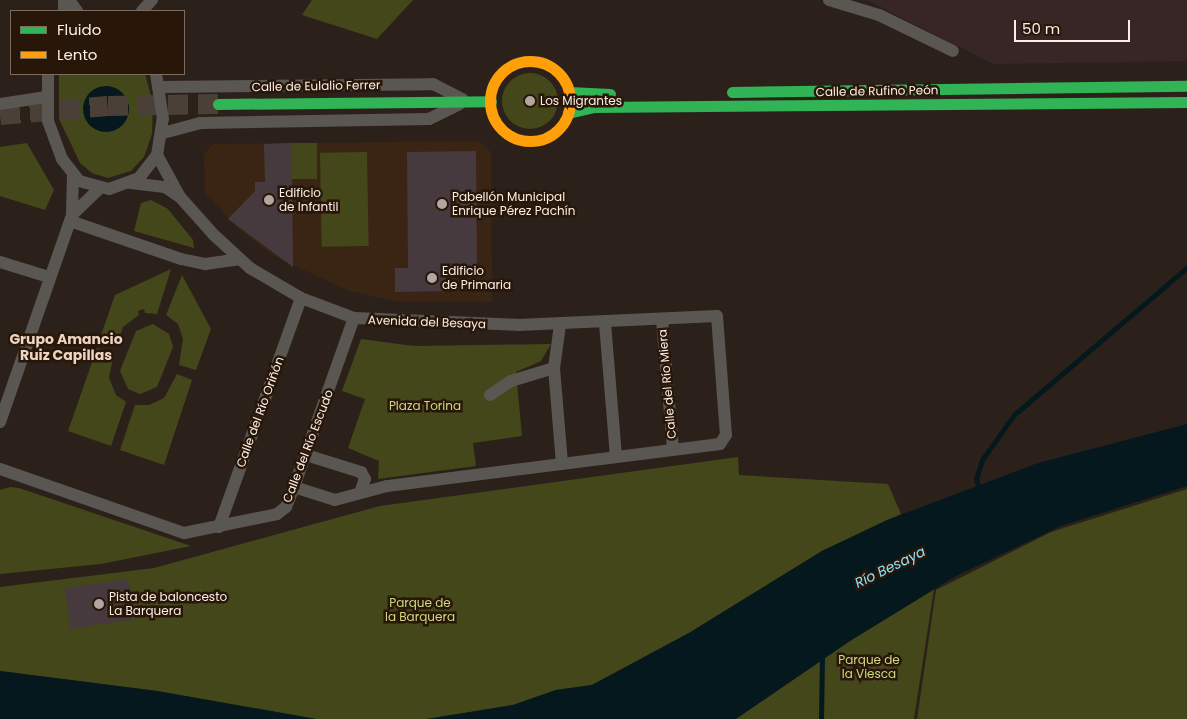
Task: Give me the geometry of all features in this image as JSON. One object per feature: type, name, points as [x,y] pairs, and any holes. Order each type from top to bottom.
[{"type":"main road","points":[[530,62],[555,70],[569,92],[568,114],[560,128],[548,137],[524,140],[509,135],[498,124],[491,101],[500,76],[514,66],[530,62]]},
{"type":"main road","name":"Calle de Rufino Peón","points":[[714,92],[1187,86]]},
{"type":"main road","points":[[569,92],[674,93]]},
{"type":"main road","name":"Calle de Eulalio Ferrer","points":[[218,104],[491,101]]},
{"type":"main road","name":"Calle de Rufino Peón","points":[[568,114],[593,107],[1187,102]]},
{"type":"street","points":[[143,10],[152,0]]},
{"type":"street","points":[[829,0],[879,15],[953,50]]},
{"type":"street","points":[[0,421],[71,218],[73,175],[53,140],[46,97],[48,75]]},
{"type":"street","points":[[131,183],[157,155],[163,133],[161,87],[156,75]]},
{"type":"street","name":"Calle de Eulalio Ferrer","points":[[161,87],[433,84],[466,101]]},
{"type":"street","points":[[0,104],[46,97]]},
{"type":"street","name":"Calle de Eulalio Ferrer","points":[[163,133],[196,124],[429,119],[466,101]]},
{"type":"street","points":[[157,155],[180,197]]},
{"type":"street","points":[[73,175],[100,188],[131,183],[158,184],[180,197]]},
{"type":"street","points":[[71,218],[100,188]]},
{"type":"street","name":"Avenida del Besaya","points":[[180,197],[239,259],[301,298],[354,318],[560,325],[717,316],[726,435],[720,444],[673,449]]},
{"type":"street","points":[[71,218],[181,258],[205,264],[239,259]]},
{"type":"street","points":[[0,262],[49,277]]},
{"type":"street","name":"Calle del Río Oriñón","points":[[219,527],[301,298]]},
{"type":"street","name":"Calle del Río Escudo","points":[[0,469],[184,533],[277,514],[286,507],[294,487],[354,318]]},
{"type":"street","name":"Calle del Río Miera","points":[[662,320],[673,449]]},
{"type":"street","points":[[605,323],[616,456]]},
{"type":"street","points":[[560,325],[554,368],[562,464]]},
{"type":"street","points":[[490,395],[511,382],[554,368]]},
{"type":"street","points":[[294,487],[335,500],[387,486],[673,449]]},
{"type":"street","points":[[306,455],[361,472],[364,479],[360,493]]},
{"type":"shaded area","points":[[867,0],[1187,0],[1187,61],[993,64]]},
{"type":"shaded area","points":[[479,141],[491,152],[492,302],[395,301],[349,291],[274,256],[239,229],[205,193],[204,154],[214,144]]},
{"type":"green space","points":[[312,0],[413,0],[377,39],[302,15]]},
{"type":"green space","points":[[530,73],[541,75],[550,81],[556,90],[558,101],[556,112],[550,121],[541,127],[530,129],[519,127],[510,121],[504,112],[502,101],[504,90],[510,81],[519,75]]},
{"type":"green space","points":[[59,75],[145,75],[153,103],[152,134],[144,157],[131,171],[108,178],[92,173],[80,163],[59,119]]},
{"type":"green space","points":[[27,143],[54,190],[45,210],[0,196],[0,147]]},
{"type":"green space","points":[[291,143],[317,143],[317,179],[291,179]]},
{"type":"green space","points":[[367,152],[369,246],[322,247],[320,153]]},
{"type":"green space","points":[[151,200],[168,209],[193,240],[194,248],[134,231],[141,203]]},
{"type":"green space","points":[[171,269],[157,314],[145,313],[144,309],[138,311],[139,315],[123,327],[117,344],[100,338],[115,295]]},
{"type":"green space","points":[[182,275],[211,329],[196,370],[179,365],[183,339],[178,324],[166,315]]},
{"type":"green space","points":[[153,324],[169,334],[173,347],[157,387],[140,394],[128,389],[120,371],[136,331]]},
{"type":"green space","name":"Plaza Torina","points":[[361,339],[414,346],[551,344],[541,361],[516,372],[522,436],[473,443],[476,466],[378,479],[379,461],[348,448],[365,399],[342,391]]},
{"type":"green space","points":[[97,348],[114,353],[109,378],[116,395],[126,402],[111,446],[68,431]]},
{"type":"green space","points":[[177,374],[192,380],[164,465],[120,450],[135,405],[149,405],[164,398]]},
{"type":"green space","name":"Parque de la Barquera","points":[[738,457],[739,475],[888,484],[901,514],[822,551],[689,633],[592,685],[556,690],[513,705],[427,719],[316,719],[157,691],[0,671],[0,587],[154,568],[380,506]]},
{"type":"green space","points":[[10,487],[19,488],[191,546],[101,564],[0,574],[0,490]]},
{"type":"green space","points":[[1187,489],[1187,719],[917,719],[936,590],[1051,532]]},
{"type":"green space","name":"Parque de la Viesca","points":[[937,569],[914,719],[665,719]]},
{"type":"water","points":[[106,86],[119,90],[125,96],[129,109],[125,122],[119,128],[106,132],[93,128],[87,122],[83,109],[87,96],[93,90]]},
{"type":"water","name":"Río Besaya","points":[[1187,424],[1187,486],[1061,526],[956,576],[850,641],[736,719],[427,719],[513,705],[556,690],[592,685],[689,633],[822,551],[887,520],[1038,463]]},
{"type":"water","points":[[0,671],[157,691],[316,719],[0,719]]},
{"type":"building","name":"Edificio de Infantil","points":[[291,143],[293,267],[228,219],[255,191],[255,182],[265,182],[264,144]]},
{"type":"building","name":"Pabellón Municipal Enrique Pérez Pachín","points":[[476,151],[477,275],[448,275],[449,291],[395,292],[395,268],[408,268],[407,152]]},
{"type":"building","name":"Pista de baloncesto La Barquera","points":[[128,579],[134,620],[70,629],[65,588]]},
{"type":"waterway","points":[[979,489],[976,479],[982,460],[1014,415],[1187,268]]},
{"type":"waterway","points":[[821,719],[822,655]]},
{"type":"tunnel","points":[[0,115],[108,106],[218,104]]},
{"type":"traffic: fast","points":[[732,92],[1187,86]]},
{"type":"traffic: fast","points":[[569,92],[610,94]]},
{"type":"traffic: fast","points":[[218,104],[491,101]]},
{"type":"traffic: fast","points":[[568,113],[593,107],[1187,102]]},
{"type":"traffic: slow","points":[[530,61],[545,64],[558,73],[567,86],[570,101],[567,116],[558,129],[545,138],[530,141],[515,138],[502,129],[493,116],[490,101],[493,86],[502,73],[515,64],[530,61]]},
{"type":"place","name":"Los Migrantes","points":[[530,101]]},
{"type":"place","name":"Edificio de Infantil","points":[[269,200]]},
{"type":"place","name":"Pabellón Municipal Enrique Pérez Pachín","points":[[442,204]]},
{"type":"place","name":"Edificio de Primaria","points":[[432,278]]},
{"type":"place","name":"Pista de baloncesto La Barquera","points":[[99,604]]},
{"type":"district","name":"Grupo Amancio Ruiz Capillas","points":[[66,348]]}]
